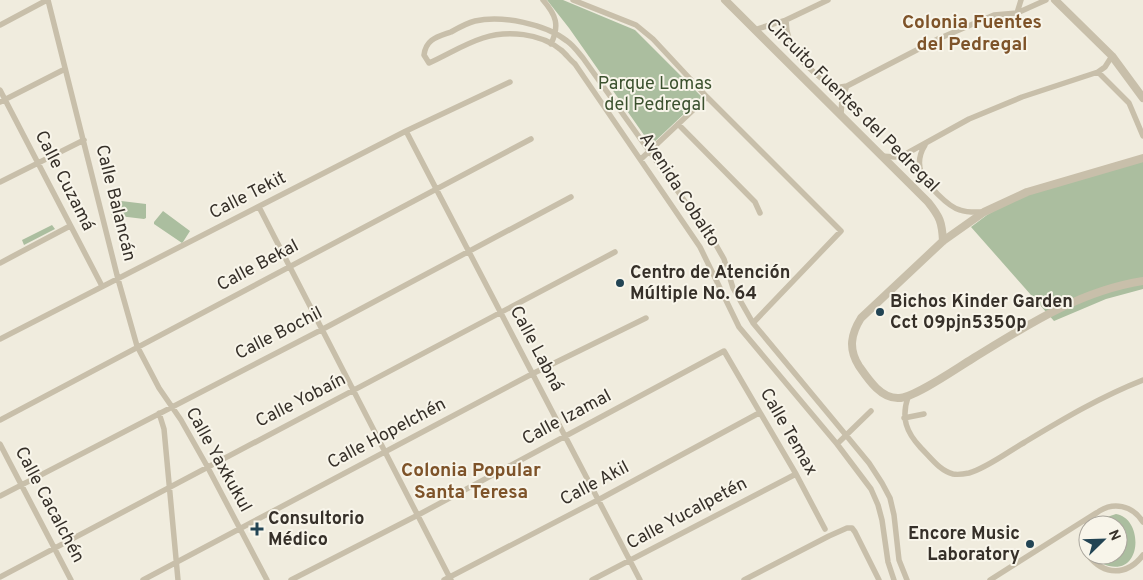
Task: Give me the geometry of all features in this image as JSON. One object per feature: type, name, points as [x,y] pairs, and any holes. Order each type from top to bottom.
[{"type":"street","points":[[0,25],[47,0]]},
{"type":"street","name":"Calle Balancán","points":[[47,0],[118,279],[137,346],[171,407]]},
{"type":"street","points":[[542,0],[556,19],[556,33],[551,44]]},
{"type":"street","points":[[573,0],[636,25],[653,39],[841,231],[753,323]]},
{"type":"street","name":"Circuito Fuentes del Pedregal","points":[[725,0],[939,215],[942,222],[943,242]]},
{"type":"street","points":[[754,30],[786,20],[828,0]]},
{"type":"street","points":[[1017,12],[1021,0]]},
{"type":"street","points":[[786,20],[786,34],[792,48],[808,68],[834,88],[847,86],[954,32],[994,15],[1017,12],[1046,0]]},
{"type":"street","points":[[1055,0],[1112,56],[1143,98]]},
{"type":"street","name":"Avenida Cobalto","points":[[894,580],[888,562],[878,505],[862,477],[837,444],[739,327],[700,247],[575,64],[561,50],[551,44],[526,36],[504,34],[482,38],[430,63],[424,55],[425,47],[433,40],[475,21],[505,19],[535,25],[556,33],[568,42],[583,58],[716,245],[724,259],[733,288],[753,323],[869,464],[890,498],[894,515],[899,560],[907,580]]},
{"type":"street","points":[[882,156],[902,156],[969,119],[1004,104],[1098,72],[1105,67],[1112,56]]},
{"type":"street","points":[[3,101],[65,69]]},
{"type":"street","points":[[1098,72],[1129,104],[1143,136]]},
{"type":"street","name":"Calle Tekit","points":[[0,340],[406,131],[510,82]]},
{"type":"street","points":[[841,116],[842,98],[847,86]]},
{"type":"street","name":"Calle Cuzamá","points":[[0,90],[3,101],[102,286]]},
{"type":"street","points":[[641,159],[707,96]]},
{"type":"street","points":[[678,124],[755,202],[760,213]]},
{"type":"street","name":"Calle Labná","points":[[406,131],[640,580]]},
{"type":"street","name":"Calle Bekal","points":[[0,420],[531,139]]},
{"type":"street","points":[[0,182],[84,140]]},
{"type":"street","points":[[928,143],[922,150],[920,159],[920,166],[924,177],[939,195],[954,208],[972,212],[984,212]]},
{"type":"street","points":[[1143,158],[1027,192],[984,212],[943,242],[861,318],[854,329],[851,340],[855,360],[868,379],[883,394],[892,398],[908,396],[937,381],[1031,322],[1064,305],[1096,292],[1143,282]]},
{"type":"street","name":"Calle Bochil","points":[[0,496],[323,329],[468,250],[571,197]]},
{"type":"street","points":[[260,207],[418,515],[448,579]]},
{"type":"street","points":[[0,263],[70,226]]},
{"type":"street","name":"Calle Yobaín","points":[[0,577],[615,252]]},
{"type":"street","name":"Calle Hopelchén","points":[[143,580],[532,374],[646,318]]},
{"type":"street","name":"Calle Temax","points":[[724,350],[796,474],[825,529]]},
{"type":"street","name":"Calle Izamal","points":[[291,580],[565,437],[724,350]]},
{"type":"street","points":[[908,396],[904,409],[904,418],[908,432],[916,443],[944,470],[955,474],[969,473],[1103,398],[1143,380]]},
{"type":"street","name":"Calle Yaxkukul","points":[[171,407],[181,420],[207,466],[267,580]]},
{"type":"street","points":[[837,444],[871,412]]},
{"type":"street","points":[[159,413],[164,429],[178,580]]},
{"type":"street","name":"Calle Akil","points":[[448,579],[759,413]]},
{"type":"street","points":[[904,418],[924,414]]},
{"type":"street","name":"Calle Cacalchén","points":[[0,444],[71,580]]},
{"type":"street","name":"Calle Yucalpetén","points":[[592,580],[796,474]]},
{"type":"street","points":[[990,580],[1104,508],[1123,507],[1132,511],[1143,522]]},
{"type":"street","points":[[744,580],[847,528],[852,528],[856,532],[879,580]]},
{"type":"street","points":[[1098,565],[1114,571],[1125,569],[1135,564],[1143,555]]},
{"type":"green space","name":"Parque Lomas del Pedregal","points":[[547,0],[563,0],[635,30],[702,97],[651,145],[569,28]]},
{"type":"green space","points":[[1143,158],[1143,289],[1106,299],[1054,321],[971,227],[987,215],[1027,192]]},
{"type":"green space","points":[[113,200],[146,204],[146,218],[111,215]]},
{"type":"green space","points":[[163,211],[190,231],[182,243],[154,224]]},
{"type":"green space","points":[[52,225],[55,229],[24,245],[22,240]]},
{"type":"green space","points":[[1128,522],[1135,534],[1133,554],[1128,562]]},
{"type":"place","name":"Centro de Atención Múltiple No. 64","points":[[620,283]]},
{"type":"place","name":"Bichos Kinder Garden Cct 09pjn5350p","points":[[880,312]]},
{"type":"place","name":"Consultorio Médico","points":[[257,529]]},
{"type":"place","name":"Encore Music Laboratory","points":[[1030,544]]},
{"type":"district","name":"Colonia Fuentes del Pedregal","points":[[972,34]]},
{"type":"district","name":"Colonia Popular Santa Teresa","points":[[471,482]]}]
